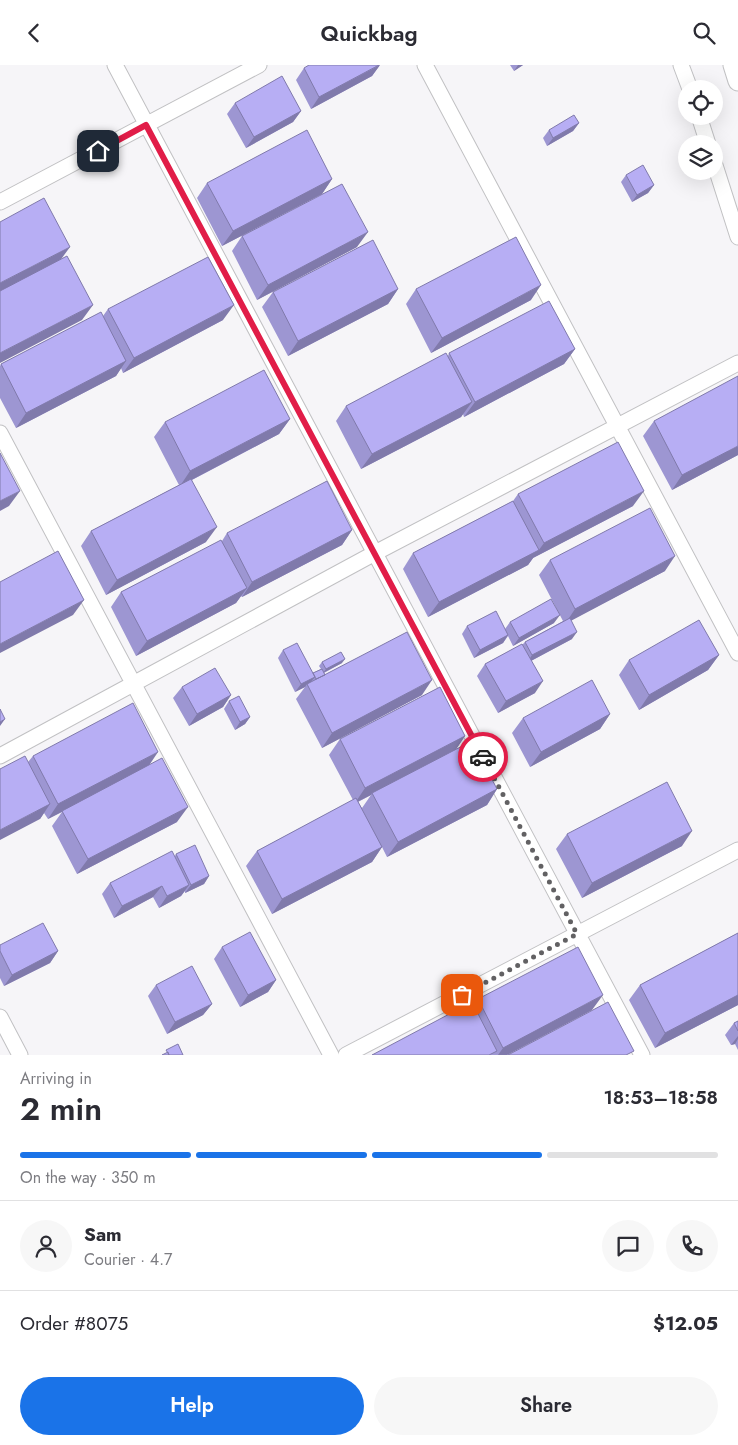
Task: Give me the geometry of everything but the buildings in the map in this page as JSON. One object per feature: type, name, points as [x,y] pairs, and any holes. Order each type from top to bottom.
[{"type":"street","points":[[115,65],[642,1055]]},
{"type":"street","points":[[0,202],[259,65]]},
{"type":"street","points":[[425,65],[738,653]]},
{"type":"street","points":[[681,65],[687,80]]},
{"type":"street","points":[[733,65],[738,81]]},
{"type":"street","points":[[720,180],[738,237]]},
{"type":"street","points":[[0,756],[375,553],[738,363]]},
{"type":"street","points":[[0,433],[331,1055]]},
{"type":"street","points":[[346,1055],[738,850]]},
{"type":"street","points":[[0,1017],[20,1055]]},
{"type":"way so far","points":[[462,995],[577,934],[483,757]]},
{"type":"route","points":[[98,151],[146,125],[483,757]]}]
